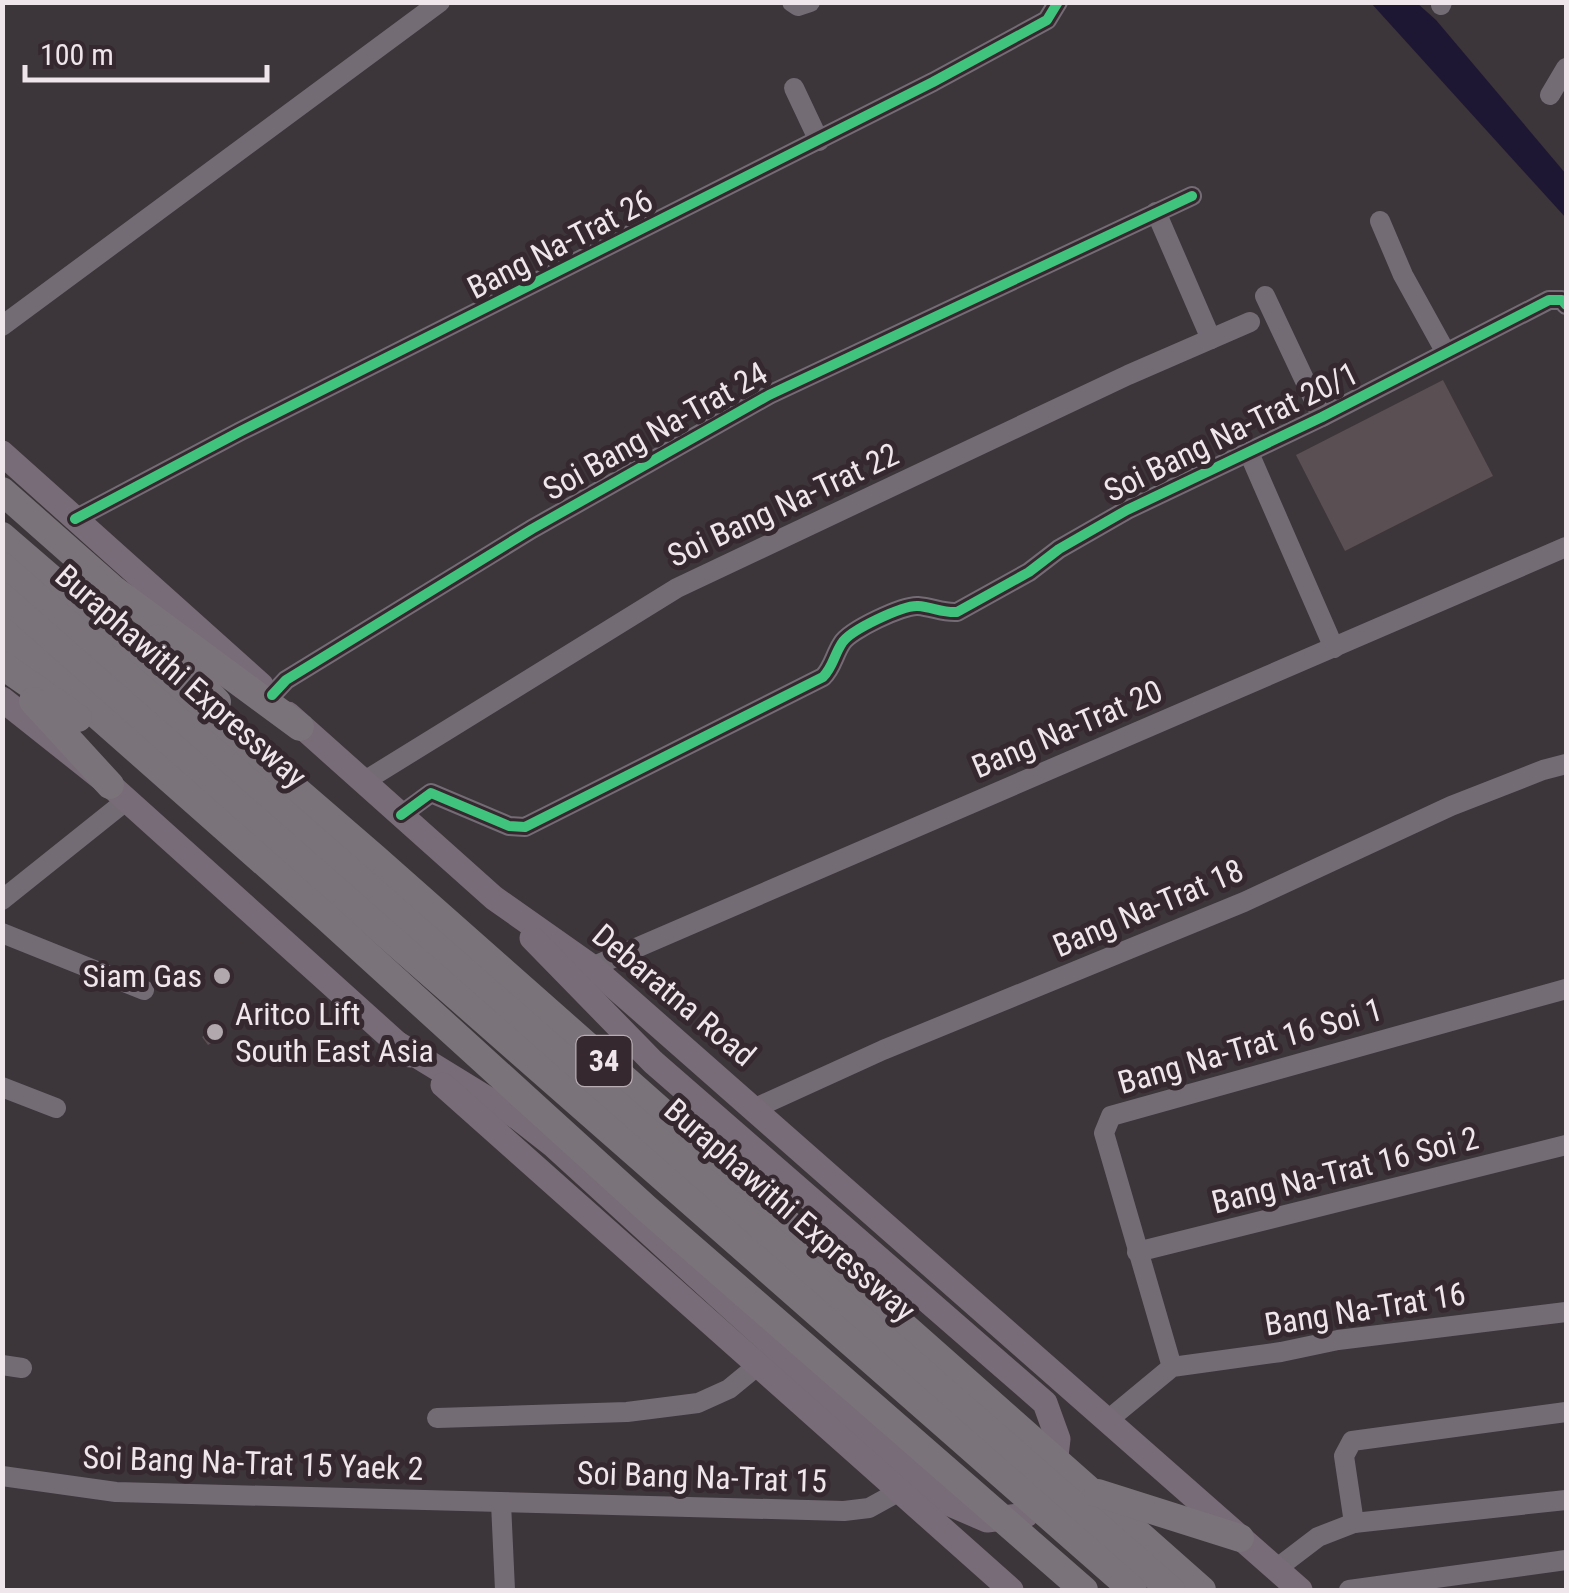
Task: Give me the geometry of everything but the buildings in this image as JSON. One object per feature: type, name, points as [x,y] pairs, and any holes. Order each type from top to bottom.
[{"type":"highway","points":[[2,491],[113,589],[300,727]]},
{"type":"highway","name":"34","points":[[2,536],[1202,1590]]},
{"type":"highway","name":"Buraphawithi Expressway","points":[[2,566],[1170,1590]]},
{"type":"highway","points":[[113,589],[308,801]]},
{"type":"highway","name":"Buraphawithi Expressway","points":[[2,597],[1133,1590]]},
{"type":"highway","name":"34","points":[[2,631],[646,1208],[1084,1590]]},
{"type":"highway","points":[[2,666],[186,794]]},
{"type":"highway","points":[[2,666],[118,792]]},
{"type":"highway","points":[[1087,1490],[1240,1538]]},
{"type":"main road","name":"Debaratna Road","points":[[2,453],[272,696],[300,727],[494,898],[592,967],[1300,1590]]},
{"type":"main road","points":[[2,699],[118,792],[1011,1590]]},
{"type":"main road","points":[[398,1044],[517,1116],[554,1146],[944,1500],[986,1520],[1026,1515],[1053,1482],[1058,1438],[1044,1403],[652,1062],[494,898]]},
{"type":"street","points":[[2,326],[440,2]]},
{"type":"street","points":[[792,2],[802,6],[810,2]]},
{"type":"street","name":"Bang Na-Trat 26","points":[[75,519],[241,431],[819,140],[1047,20],[1058,2]]},
{"type":"street","points":[[1550,96],[1566,68]]},
{"type":"street","points":[[794,88],[819,140]]},
{"type":"street","name":"Soi Bang Na-Trat 24","points":[[272,696],[286,680],[532,529],[769,395],[1192,196]]},
{"type":"street","points":[[1156,212],[1211,339]]},
{"type":"street","points":[[1380,221],[1402,275],[1445,351]]},
{"type":"street","points":[[1265,296],[1322,417]]},
{"type":"street","name":"Soi Bang Na-Trat 20/1","points":[[401,815],[431,793],[508,826],[525,827],[823,677],[842,642],[861,629],[906,608],[919,606],[957,612],[1126,510],[1322,417],[1549,300],[1559,299],[1566,305]]},
{"type":"street","name":"Soi Bang Na-Trat 22","points":[[363,782],[677,588],[1250,322]]},
{"type":"street","points":[[1249,452],[1334,648]]},
{"type":"street","name":"Bang Na-Trat 20","points":[[592,967],[1566,547]]},
{"type":"street","name":"Bang Na-Trat 18","points":[[754,1109],[883,1050],[1244,902],[1452,806],[1566,764]]},
{"type":"street","points":[[2,900],[118,792]]},
{"type":"street","points":[[2,933],[144,990]]},
{"type":"street","name":"Bang Na-Trat 16 Soi 1","points":[[1172,1367],[1104,1132],[1111,1116],[1566,989]]},
{"type":"street","points":[[2,1087],[56,1108]]},
{"type":"street","name":"Bang Na-Trat 16 Soi 2","points":[[1137,1252],[1566,1145]]},
{"type":"street","name":"Bang Na-Trat 16","points":[[1172,1367],[1338,1340],[1566,1312]]},
{"type":"street","points":[[437,1418],[627,1412],[698,1404],[728,1389],[757,1366]]},
{"type":"street","points":[[1108,1420],[1172,1367]]},
{"type":"street","points":[[1354,1523],[1344,1456],[1352,1440],[1566,1412]]},
{"type":"street","name":"Soi Bang Na-Trat 15 Yaek 2","points":[[2,1476],[116,1492],[501,1503]]},
{"type":"street","name":"Soi Bang Na-Trat 15","points":[[501,1503],[844,1511],[869,1508],[898,1492]]},
{"type":"street","points":[[1276,1569],[1318,1537],[1354,1523],[1566,1500]]},
{"type":"street","points":[[501,1503],[505,1590]]},
{"type":"street","points":[[1350,1590],[1566,1560]]},
{"type":"shaded area","points":[[1371,3],[1417,3],[1436,20],[1566,174],[1566,218]]},
{"type":"cycle path","points":[[75,519],[241,431],[933,82],[1047,20],[1058,2]]},
{"type":"cycle path","points":[[272,695],[286,680],[532,529],[769,395],[1192,196]]},
{"type":"cycle path","points":[[401,815],[431,793],[509,826],[525,827],[823,677],[842,643],[877,619],[918,606],[957,612],[1127,510],[1322,417],[1549,300],[1562,300],[1566,305]]},
{"type":"place","name":"Siam Gas","points":[[222,976]]},
{"type":"place","name":"Aritco Lift South East Asia","points":[[215,1032]]}]
